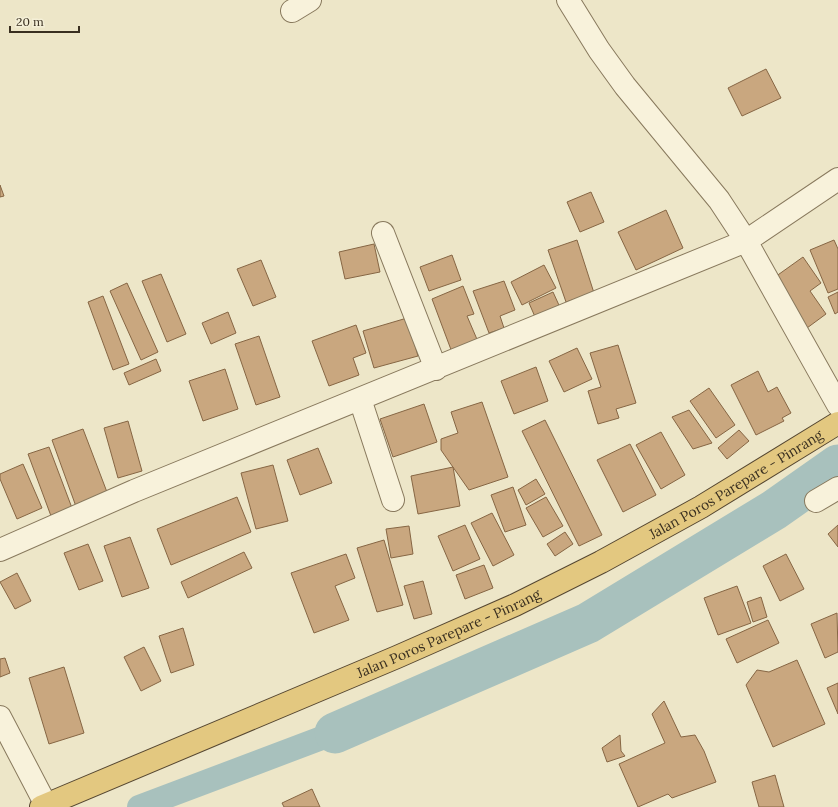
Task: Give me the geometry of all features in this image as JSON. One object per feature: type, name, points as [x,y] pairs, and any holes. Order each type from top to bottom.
[{"type":"highway","name":"Jalan Poros Parepare - Pinrang","points":[[44,806],[397,657],[515,605],[601,562],[701,506],[838,423]]},
{"type":"street","points":[[568,0],[599,50],[626,86],[714,194],[746,241],[838,404]]},
{"type":"street","points":[[0,550],[134,491],[436,369],[746,241],[838,179]]},
{"type":"street","points":[[383,233],[436,369]]},
{"type":"street","points":[[360,399],[393,500]]},
{"type":"street","points":[[816,500],[838,488]]},
{"type":"street","points":[[0,717],[44,806]]},
{"type":"building","points":[[766,69],[781,98],[742,116],[728,88]]},
{"type":"building","points":[[0,185],[4,196],[0,197]]},
{"type":"building","points":[[591,192],[604,222],[580,232],[567,202]]},
{"type":"building","points":[[666,210],[683,248],[636,270],[618,232]]},
{"type":"building","points":[[577,240],[594,293],[566,302],[548,250]]},
{"type":"building","points":[[834,240],[838,249],[838,289],[828,293],[810,250]]},
{"type":"building","points":[[374,244],[380,272],[345,279],[339,252]]},
{"type":"building","points":[[452,255],[461,280],[429,291],[420,267]]},
{"type":"building","points":[[803,257],[821,283],[810,291],[826,314],[807,328],[775,277]]},
{"type":"building","points":[[261,260],[276,297],[253,306],[237,269]]},
{"type":"building","points":[[544,265],[556,288],[522,305],[511,282]]},
{"type":"building","points":[[161,274],[186,334],[167,342],[142,281]]},
{"type":"building","points":[[504,281],[515,310],[500,316],[504,328],[489,333],[473,291]]},
{"type":"building","points":[[127,283],[158,352],[141,360],[110,291]]},
{"type":"building","points":[[463,286],[474,314],[467,316],[479,344],[453,355],[432,299]]},
{"type":"building","points":[[553,292],[563,314],[539,326],[529,303]]},
{"type":"building","points":[[838,292],[838,312],[835,314],[828,297]]},
{"type":"building","points":[[103,296],[129,364],[113,370],[88,302]]},
{"type":"building","points":[[228,312],[236,333],[211,344],[202,323]]},
{"type":"building","points":[[407,318],[418,356],[374,368],[363,331]]},
{"type":"building","points":[[356,325],[366,353],[353,358],[359,375],[329,386],[312,341]]},
{"type":"building","points":[[259,336],[280,397],[256,405],[235,344]]},
{"type":"building","points":[[618,345],[636,403],[616,409],[619,418],[598,424],[588,391],[601,387],[590,353]]},
{"type":"building","points":[[577,348],[592,379],[564,392],[549,361]]},
{"type":"building","points":[[156,359],[161,371],[129,385],[124,373]]},
{"type":"building","points":[[536,367],[548,401],[514,414],[501,381]]},
{"type":"building","points":[[225,369],[238,409],[203,421],[189,381]]},
{"type":"building","points":[[758,371],[768,392],[777,387],[791,413],[782,418],[784,421],[756,435],[731,385]]},
{"type":"building","points":[[709,388],[735,425],[716,438],[690,401]]},
{"type":"building","points":[[482,402],[508,477],[469,490],[441,450],[441,439],[458,433],[451,412]]},
{"type":"building","points":[[424,404],[437,442],[393,457],[380,419]]},
{"type":"building","points":[[689,410],[712,443],[693,449],[672,417]]},
{"type":"building","points":[[545,420],[602,535],[579,546],[522,431]]},
{"type":"building","points":[[128,421],[142,471],[118,478],[104,428]]},
{"type":"building","points":[[83,429],[110,500],[78,512],[52,440]]},
{"type":"building","points":[[739,430],[749,441],[727,459],[718,448]]},
{"type":"building","points":[[661,432],[685,475],[661,489],[636,445]]},
{"type":"building","points":[[630,444],[656,495],[623,512],[597,460]]},
{"type":"building","points":[[49,447],[72,508],[51,516],[28,454]]},
{"type":"building","points":[[318,448],[332,483],[300,495],[287,460]]},
{"type":"building","points":[[23,464],[42,508],[17,519],[0,479],[0,474]]},
{"type":"building","points":[[273,465],[288,521],[256,529],[241,473]]},
{"type":"building","points":[[453,467],[460,506],[418,514],[411,476]]},
{"type":"building","points":[[536,479],[545,494],[526,505],[518,490]]},
{"type":"building","points":[[513,487],[526,525],[505,532],[491,495]]},
{"type":"building","points":[[237,497],[251,532],[171,565],[157,529]]},
{"type":"building","points":[[546,497],[563,526],[543,537],[526,508]]},
{"type":"building","points":[[492,513],[514,555],[493,566],[471,523]]},
{"type":"building","points":[[465,525],[480,559],[453,571],[438,536]]},
{"type":"building","points":[[838,525],[838,547],[828,534]]},
{"type":"building","points":[[409,526],[413,554],[391,558],[386,529]]},
{"type":"building","points":[[565,532],[573,544],[555,556],[547,544]]},
{"type":"building","points":[[130,537],[149,588],[122,597],[104,546]]},
{"type":"building","points":[[384,540],[403,605],[377,612],[357,548]]},
{"type":"building","points":[[88,544],[103,581],[79,590],[64,553]]},
{"type":"building","points":[[244,552],[252,568],[188,598],[181,582]]},
{"type":"building","points":[[346,554],[355,578],[335,586],[349,620],[314,633],[291,573]]},
{"type":"building","points":[[786,554],[804,589],[780,601],[763,566]]},
{"type":"building","points":[[484,565],[493,588],[465,599],[456,575]]},
{"type":"building","points":[[17,573],[31,601],[15,609],[0,582]]},
{"type":"building","points":[[423,581],[432,614],[414,619],[404,586]]},
{"type":"building","points":[[737,586],[751,623],[718,635],[704,598]]},
{"type":"building","points":[[761,597],[767,617],[753,622],[747,602]]},
{"type":"building","points":[[837,613],[838,652],[825,658],[811,624]]},
{"type":"building","points":[[768,620],[779,643],[737,663],[726,639]]},
{"type":"building","points":[[183,628],[194,665],[171,673],[159,636]]},
{"type":"building","points":[[144,647],[161,681],[141,691],[124,657]]},
{"type":"building","points":[[5,658],[10,673],[0,677],[0,659]]},
{"type":"building","points":[[797,660],[825,724],[773,747],[746,685],[757,670],[769,672]]},
{"type":"building","points":[[64,667],[84,733],[49,744],[29,678]]},
{"type":"building","points":[[838,683],[838,714],[827,688]]},
{"type":"building","points":[[664,701],[681,737],[695,735],[704,751],[716,782],[672,798],[668,794],[638,807],[619,764],[665,743],[652,714]]},
{"type":"building","points":[[620,735],[621,751],[625,756],[607,762],[602,748]]},
{"type":"building","points":[[775,775],[784,807],[759,807],[752,782]]},
{"type":"building","points":[[312,789],[320,807],[284,807],[282,803]]},
{"type":"waterway","points":[[335,733],[588,623],[774,510],[838,465]]},
{"type":"waterway","points":[[139,807],[335,733]]}]
